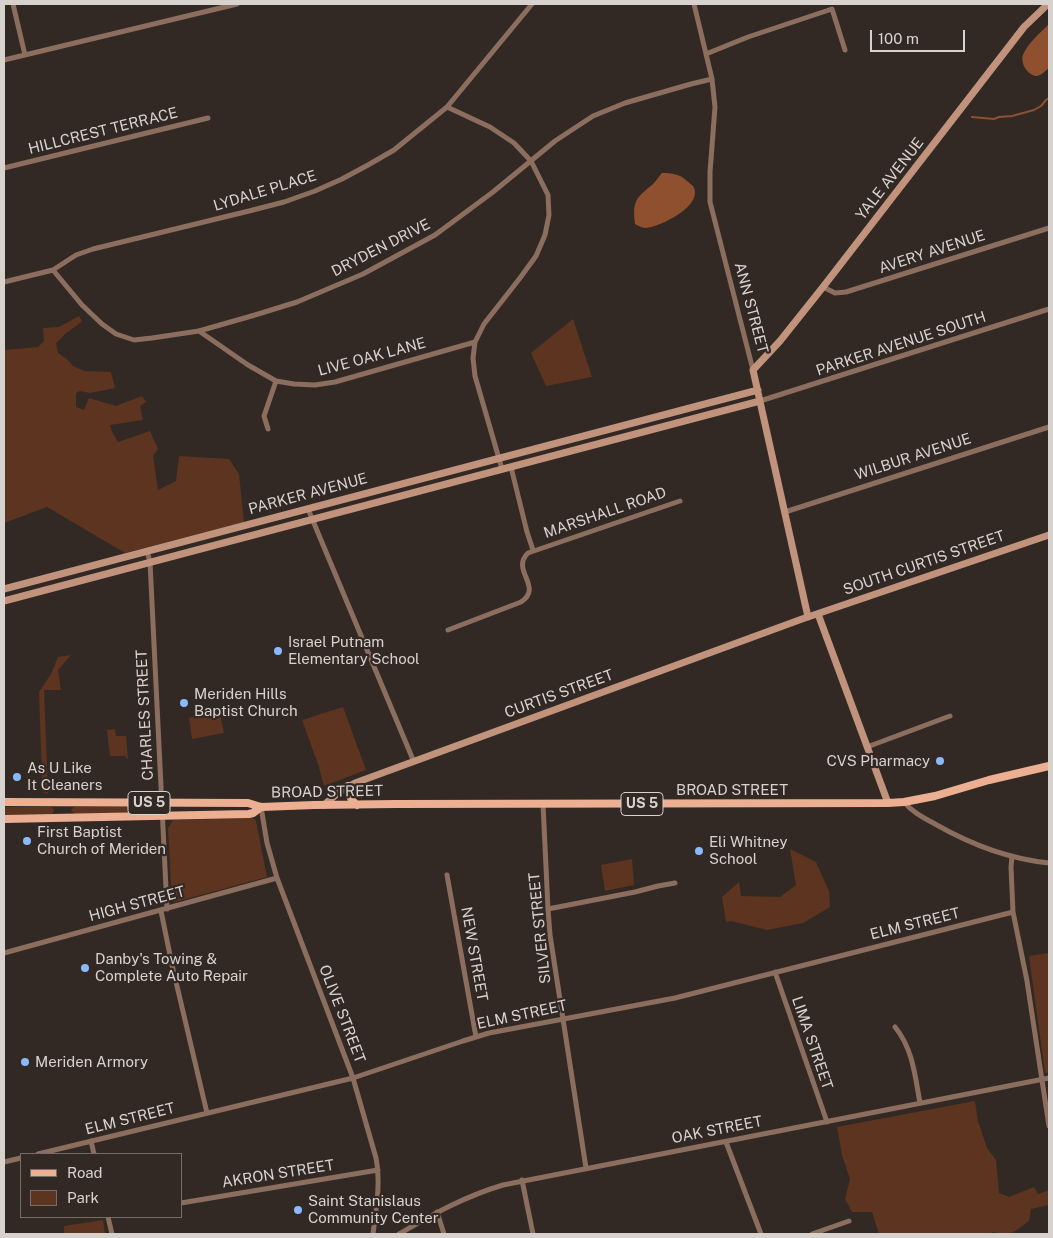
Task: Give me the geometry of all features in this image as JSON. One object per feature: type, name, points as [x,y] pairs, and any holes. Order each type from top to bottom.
[{"type":"main road","name":"BROAD STREET","points":[[4,802],[248,803],[261,807],[324,805],[888,803],[935,796],[989,780],[1049,766]]},
{"type":"main road","points":[[348,786],[352,802],[357,805]]},
{"type":"main road","points":[[62,802],[62,818]]},
{"type":"main road","name":"BROAD STREET","points":[[4,819],[249,814],[261,807]]},
{"type":"street","points":[[13,4],[25,54]]},
{"type":"street","points":[[4,60],[236,4]]},
{"type":"street","name":"LYDALE PLACE","points":[[4,282],[53,270],[76,255],[93,249],[249,212],[316,191],[342,179],[394,150],[447,107],[532,4]]},
{"type":"street","name":"ANN STREET","points":[[694,4],[712,79],[715,107],[710,172],[710,202],[758,390],[808,617]]},
{"type":"street","name":"YALE AVENUE","points":[[753,370],[780,341],[823,287],[1024,27],[1048,4]]},
{"type":"street","points":[[706,54],[748,37],[832,9],[845,50]]},
{"type":"street","name":"DRYDEN DRIVE","points":[[53,270],[82,305],[116,334],[134,340],[200,331],[297,302],[363,274],[435,235],[493,192],[554,141],[593,116],[658,93],[712,79]]},
{"type":"street","points":[[447,107],[490,127],[514,143],[531,161],[548,195],[549,215],[545,235],[536,256],[484,324],[476,342],[473,358],[475,376],[502,469]]},
{"type":"street","name":"HILLCREST TERRACE","points":[[4,168],[208,118]]},
{"type":"street","name":"AVERY AVENUE","points":[[823,287],[835,293],[846,292],[1049,228]]},
{"type":"street","name":"PARKER AVENUE SOUTH","points":[[760,401],[1049,309]]},
{"type":"street","name":"LIVE OAK LANE","points":[[200,331],[248,365],[276,381],[315,385],[335,382],[476,342]]},
{"type":"street","points":[[268,429],[264,416],[276,381]]},
{"type":"street","name":"PARKER AVENUE","points":[[4,589],[758,390]]},
{"type":"street","name":"PARKER AVENUE","points":[[4,601],[760,401]]},
{"type":"street","points":[[666,414],[669,425]]},
{"type":"street","name":"WILBUR AVENUE","points":[[785,512],[1049,427]]},
{"type":"street","points":[[584,436],[587,447]]},
{"type":"street","name":"MARSHALL ROAD","points":[[511,467],[533,550],[680,500]]},
{"type":"street","points":[[404,483],[406,494]]},
{"type":"street","points":[[308,509],[414,762]]},
{"type":"street","points":[[220,532],[223,543]]},
{"type":"street","name":"SOUTH CURTIS STREET","points":[[808,617],[1049,535]]},
{"type":"street","points":[[448,630],[525,599],[530,591],[522,561],[533,550]]},
{"type":"street","name":"CHARLES STREET","points":[[147,551],[150,562],[168,908]]},
{"type":"street","points":[[41,579],[44,590]]},
{"type":"street","points":[[818,614],[888,803]]},
{"type":"street","name":"CURTIS STREET","points":[[324,805],[348,786],[808,617]]},
{"type":"street","points":[[866,747],[950,716]]},
{"type":"street","points":[[904,802],[917,814],[953,834],[986,848],[1036,862],[1049,863]]},
{"type":"street","name":"SILVER STREET","points":[[543,804],[548,909],[586,1168]]},
{"type":"street","name":"OLIVE STREET","points":[[261,807],[267,843],[277,878],[353,1078],[376,1158],[379,1182],[373,1234]]},
{"type":"street","points":[[1012,856],[1014,912],[1043,1080],[1049,1126]]},
{"type":"street","name":"NEW STREET","points":[[447,875],[476,1037]]},
{"type":"street","name":"HIGH STREET","points":[[4,953],[277,878]]},
{"type":"street","points":[[548,909],[675,883]]},
{"type":"street","points":[[161,910],[207,1113]]},
{"type":"street","name":"ELM STREET","points":[[42,1153],[353,1078],[476,1037],[675,998],[1014,912]]},
{"type":"street","name":"LIMA STREET","points":[[775,972],[827,1122]]},
{"type":"street","points":[[895,1027],[901,1033],[909,1049],[920,1103]]},
{"type":"street","name":"OAK STREET","points":[[399,1234],[470,1196],[522,1180],[1049,1078]]},
{"type":"street","points":[[91,1142],[94,1153]]},
{"type":"street","points":[[726,1142],[761,1234]]},
{"type":"street","points":[[4,1162],[20,1158]]},
{"type":"street","name":"AKRON STREET","points":[[182,1203],[378,1170]]},
{"type":"street","points":[[522,1180],[533,1234]]},
{"type":"street","points":[[437,1212],[444,1234]]},
{"type":"street","points":[[108,1218],[112,1234]]},
{"type":"street","points":[[812,1234],[849,1221]]},
{"type":"green space","points":[[79,316],[82,321],[56,343],[58,353],[73,366],[84,371],[111,372],[115,388],[90,393],[80,391],[76,393],[76,407],[84,410],[89,398],[116,406],[142,396],[146,402],[140,406],[143,420],[110,425],[118,442],[150,431],[158,449],[153,456],[158,490],[176,481],[179,456],[229,459],[239,474],[244,522],[125,553],[47,507],[4,523],[4,350],[38,347],[44,341],[43,328],[59,327]]},
{"type":"green space","points":[[573,319],[592,377],[546,386],[531,353]]},
{"type":"green space","points":[[71,655],[58,670],[61,690],[44,690],[48,794],[44,793],[41,789],[39,692],[51,674],[58,657]]},
{"type":"green space","points":[[343,707],[366,770],[324,786],[302,720]]},
{"type":"green space","points":[[219,709],[224,733],[192,739],[189,718]]},
{"type":"green space","points":[[115,729],[116,736],[126,736],[128,760],[125,756],[110,756],[107,730]]},
{"type":"green space","points":[[4,807],[51,807],[54,810],[50,814],[4,815]]},
{"type":"green space","points":[[74,807],[146,807],[149,809],[148,812],[75,814],[71,811]]},
{"type":"green space","points":[[253,818],[256,821],[267,877],[175,902],[172,901],[168,828],[173,820]]},
{"type":"green space","points":[[790,849],[816,862],[829,891],[830,907],[803,923],[767,930],[731,921],[726,922],[722,897],[739,882],[741,896],[780,897],[796,885]]},
{"type":"green space","points":[[632,859],[634,885],[605,891],[601,865]]},
{"type":"green space","points":[[1049,953],[1049,1072],[1045,1073],[1029,956]]},
{"type":"green space","points":[[975,1101],[978,1121],[987,1148],[996,1160],[999,1193],[1009,1197],[1034,1187],[1038,1194],[1049,1190],[1049,1205],[1031,1209],[1029,1221],[1009,1234],[993,1232],[989,1234],[879,1234],[872,1212],[852,1212],[845,1199],[850,1179],[842,1155],[837,1127]]},
{"type":"green space","points":[[103,1220],[105,1234],[64,1234],[64,1226]]},
{"type":"shaded area","points":[[1049,24],[1049,68],[1036,76],[1025,68],[1022,58],[1031,42]]},
{"type":"shaded area","points":[[662,173],[679,175],[692,185],[695,193],[693,200],[679,214],[661,224],[646,228],[635,224],[634,209],[637,200]]},
{"type":"waterway","points":[[972,117],[994,119],[1012,116],[1034,110],[1049,98]]},
{"type":"place","name":"Israel Putnam Elementary School","points":[[278,651]]},
{"type":"place","name":"Meriden Hills Baptist Church","points":[[184,703]]},
{"type":"place","name":"CVS Pharmacy","points":[[940,761]]},
{"type":"place","name":"As U Like It Cleaners","points":[[17,777]]},
{"type":"place","name":"First Baptist Church of Meriden","points":[[27,841]]},
{"type":"place","name":"Eli Whitney School","points":[[699,851]]},
{"type":"place","name":"Danby's Towing & Complete Auto Repair","points":[[85,968]]},
{"type":"place","name":"Meriden Armory","points":[[25,1062]]},
{"type":"place","name":"Saint Stanislaus Community Center","points":[[298,1210]]}]
